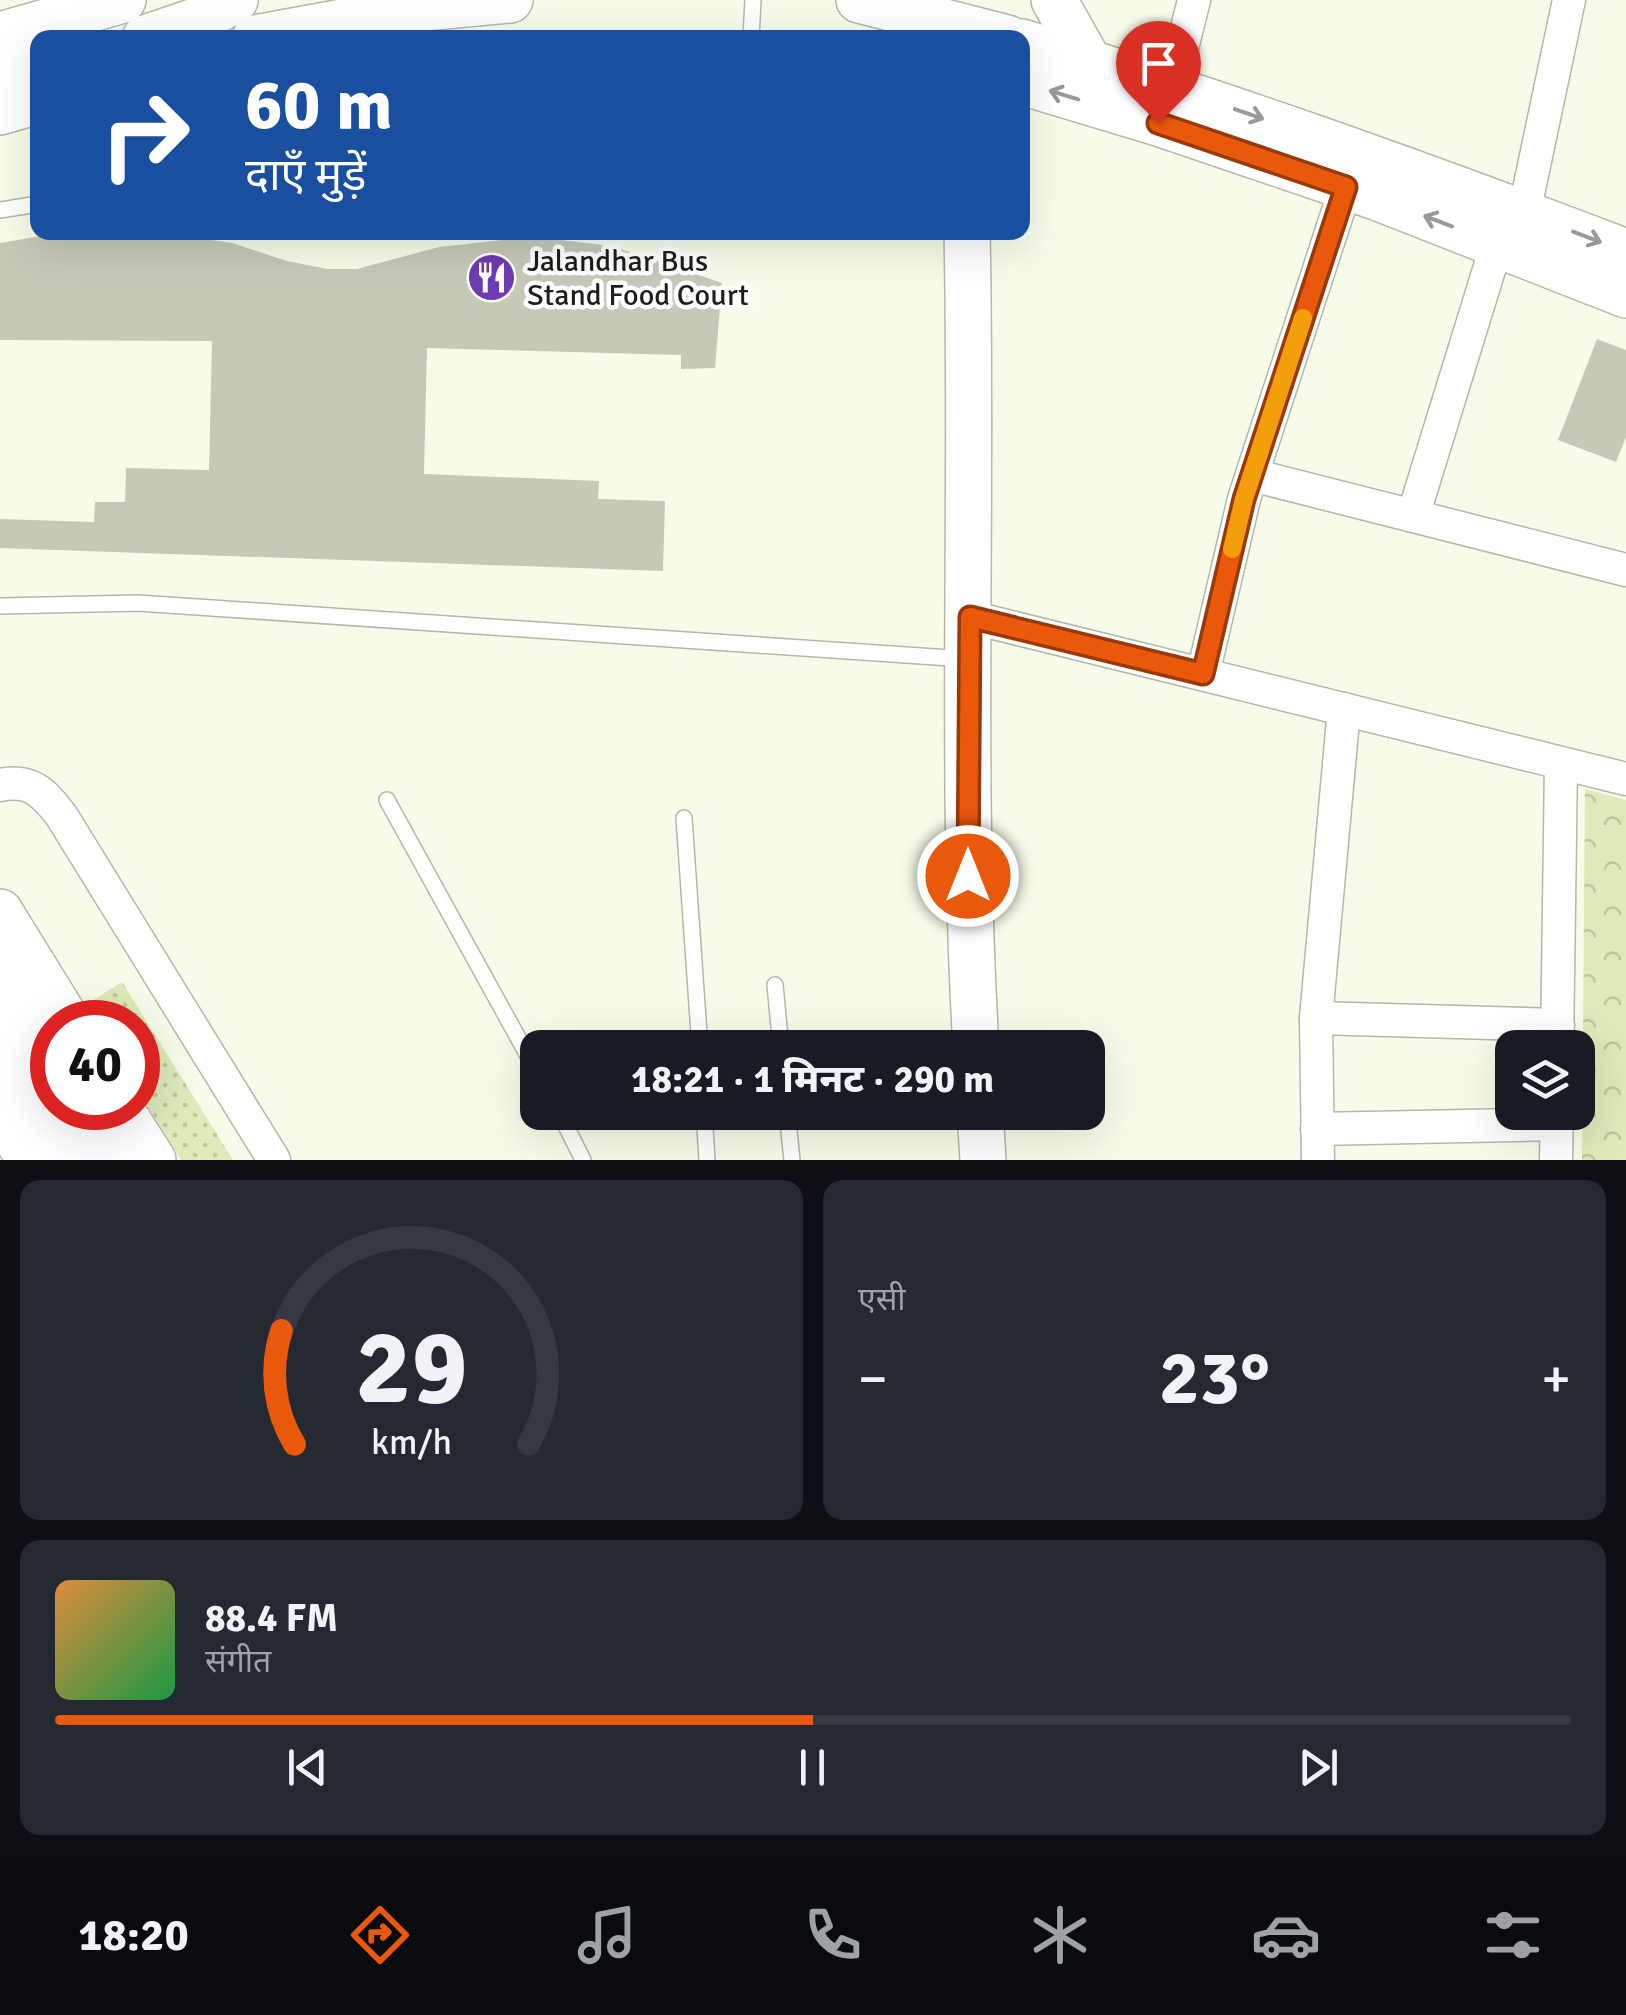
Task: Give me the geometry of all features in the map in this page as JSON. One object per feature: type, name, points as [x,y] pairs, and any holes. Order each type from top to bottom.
[{"type":"highway","points":[[0,967],[30,1016]]},
{"type":"highway","points":[[0,1042],[72,1160]]},
{"type":"highway","points":[[100,1130],[119,1160]]},
{"type":"street","points":[[0,35],[123,0]]},
{"type":"street","points":[[169,30],[201,19],[235,0]]},
{"type":"street","points":[[298,30],[413,9],[507,0]]},
{"type":"street","points":[[860,0],[987,27]]},
{"type":"street","points":[[1054,0],[1089,62]]},
{"type":"street","points":[[1172,88],[1194,0]]},
{"type":"street","points":[[1413,516],[1510,228],[1569,0]]},
{"type":"street","points":[[1030,42],[1383,160],[1626,295]]},
{"type":"street","points":[[0,77],[30,69]]},
{"type":"street","points":[[1030,84],[1346,187],[1626,252]]},
{"type":"street","points":[[0,112],[30,104]]},
{"type":"street","points":[[1203,674],[1252,475],[1346,187]]},
{"type":"street","points":[[967,240],[978,633],[1003,1030]]},
{"type":"street","points":[[975,1030],[968,912],[995,240]]},
{"type":"street","points":[[1252,475],[1626,570]]},
{"type":"street","points":[[978,633],[1203,674],[1626,779]]},
{"type":"street","points":[[1344,709],[1316,1018],[1318,1144],[1495,1125]]},
{"type":"street","points":[[1558,1030],[1561,763]]},
{"type":"street","points":[[0,785],[32,784],[61,816],[274,1160]]},
{"type":"street","points":[[0,912],[54,1000]]},
{"type":"street","points":[[1316,1018],[1495,1031]]},
{"type":"street","points":[[0,1112],[30,1160]]},
{"type":"street","points":[[134,1130],[153,1160]]},
{"type":"street","points":[[981,1130],[983,1160]]},
{"type":"street","points":[[1009,1130],[1010,1160]]},
{"type":"street","points":[[1556,1160],[1557,1130]]},
{"type":"lane","points":[[752,30],[753,0]]},
{"type":"lane","points":[[0,210],[30,205]]},
{"type":"lane","points":[[0,606],[138,604],[978,633]]},
{"type":"lane","points":[[387,800],[520,1041]]},
{"type":"lane","points":[[684,818],[699,1030]]},
{"type":"lane","points":[[775,984],[779,1030]]},
{"type":"lane","points":[[568,1130],[582,1160]]},
{"type":"lane","points":[[706,1130],[708,1160]]},
{"type":"lane","points":[[789,1130],[792,1160]]},
{"type":"green space","points":[[1585,789],[1626,800],[1626,1160],[1582,1160],[1582,1130],[1595,1130],[1595,1030],[1583,1030]]},
{"type":"green space","points":[[122,982],[133,1000],[93,1000]]},
{"type":"green space","points":[[160,1043],[233,1160],[181,1160],[160,1126]]},
{"type":"building","points":[[30,238],[211,240],[327,269],[357,269],[439,247],[504,240],[561,240],[642,255],[722,283],[715,368],[681,369],[681,355],[427,348],[424,474],[599,481],[598,499],[665,501],[663,571],[0,548],[0,519],[94,522],[95,502],[125,502],[126,468],[209,470],[212,341],[0,340],[0,243]]},
{"type":"building","points":[[1597,339],[1626,350],[1626,437],[1616,462],[1558,440]]},
{"type":"slow traffic","points":[[1232,549],[1244,499],[1303,318]]},
{"type":"place","name":"Jalandhar Bus Stand Food Court","points":[[492,278]]},
{"type":"route","points":[[968,876],[970,617],[1203,674],[1244,499],[1346,187],[1158,123]]}]
